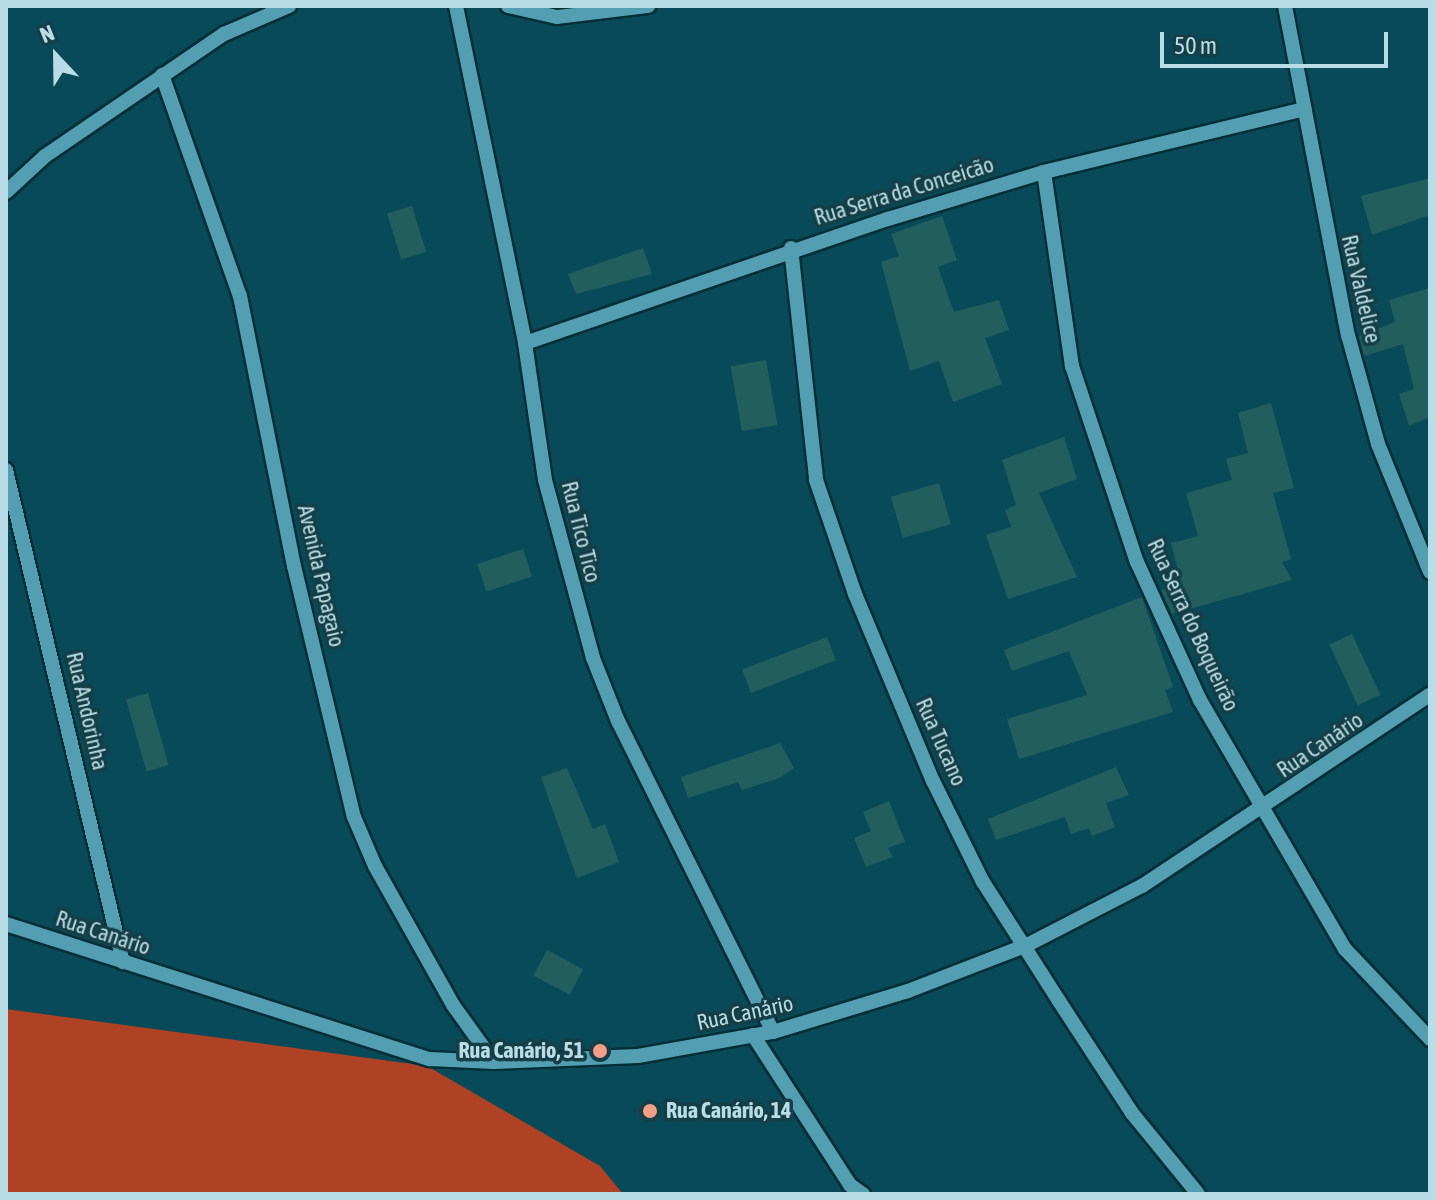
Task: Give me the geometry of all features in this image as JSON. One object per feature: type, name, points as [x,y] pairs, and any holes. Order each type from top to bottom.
[{"type":"street","points":[[6,192],[45,156],[224,34],[289,6]]},
{"type":"street","name":"Rua Tico Tico","points":[[456,6],[525,343],[545,480],[593,658],[618,721],[773,1032]]},
{"type":"street","points":[[508,6],[557,17],[648,6]]},
{"type":"street","name":"Rua Valdelice","points":[[1285,6],[1333,267],[1374,431],[1430,572]]},
{"type":"street","name":"Avenida Papagaio","points":[[162,75],[240,296],[294,566],[354,817],[375,866],[453,1005],[494,1062]]},
{"type":"street","name":"Rua Serra da Conceicão","points":[[525,343],[791,248],[1044,172],[1304,109]]},
{"type":"street","name":"Rua Serra do Boqueirão","points":[[1044,172],[1072,366],[1137,562],[1200,700],[1345,949],[1430,1039]]},
{"type":"street","name":"Rua Tucano","points":[[791,248],[816,480],[855,594],[933,781],[983,882],[1027,945],[1132,1113],[1198,1194]]},
{"type":"street","name":"Rua Andorinha","points":[[6,470],[123,962]]},
{"type":"street","name":"Rua Canário","points":[[6,924],[430,1059],[494,1062],[638,1056],[773,1032],[908,991],[1027,945],[1142,886],[1264,809],[1430,695]]},
{"type":"street","points":[[753,1035],[850,1185],[863,1194]]},
{"type":"shaded area","points":[[6,1009],[427,1066],[600,1166],[623,1194],[6,1194]]},
{"type":"building","points":[[1430,178],[1430,215],[1372,235],[1361,196]]},
{"type":"building","points":[[412,206],[426,252],[401,260],[387,214]]},
{"type":"building","points":[[942,216],[957,260],[938,267],[954,312],[999,300],[1009,330],[985,338],[1002,384],[953,402],[939,361],[910,371],[881,262],[899,256],[891,234]]},
{"type":"building","points":[[643,248],[652,274],[576,294],[568,274]]},
{"type":"building","points":[[1430,288],[1430,417],[1409,426],[1399,394],[1414,389],[1403,344],[1364,356],[1359,336],[1395,322],[1389,300]]},
{"type":"building","points":[[766,360],[777,425],[742,431],[731,366]]},
{"type":"building","points":[[1271,403],[1294,488],[1273,493],[1291,559],[1282,562],[1292,580],[1172,614],[1161,590],[1181,582],[1171,543],[1198,536],[1186,493],[1232,480],[1226,459],[1248,453],[1238,413]]},
{"type":"building","points":[[1064,437],[1077,479],[1039,493],[1077,577],[1008,599],[986,535],[1011,527],[1005,510],[1016,505],[1002,460]]},
{"type":"building","points":[[939,483],[951,524],[903,538],[891,497]]},
{"type":"building","points":[[523,549],[532,577],[486,591],[477,564]]},
{"type":"building","points":[[1142,597],[1173,687],[1165,690],[1173,712],[1019,759],[1007,719],[1087,695],[1069,651],[1012,671],[1004,650]]},
{"type":"building","points":[[1352,634],[1380,695],[1358,705],[1329,645]]},
{"type":"building","points":[[827,637],[836,660],[751,693],[742,670]]},
{"type":"building","points":[[148,693],[169,765],[147,771],[126,699]]},
{"type":"building","points":[[780,743],[794,768],[779,778],[742,790],[738,782],[688,798],[681,777]]},
{"type":"building","points":[[1116,767],[1129,795],[1106,803],[1115,827],[1092,836],[1089,828],[1071,834],[1065,817],[996,840],[988,819]]},
{"type":"building","points":[[567,768],[593,829],[605,824],[619,862],[577,878],[541,777]]},
{"type":"building","points":[[889,801],[905,842],[888,848],[893,857],[866,867],[854,838],[871,831],[863,812]]},
{"type":"building","points":[[547,950],[583,969],[570,995],[533,976]]},
{"type":"place","name":"Rua Canário, 51","points":[[600,1051]]},
{"type":"place","name":"Rua Canário, 14","points":[[650,1111]]}]
